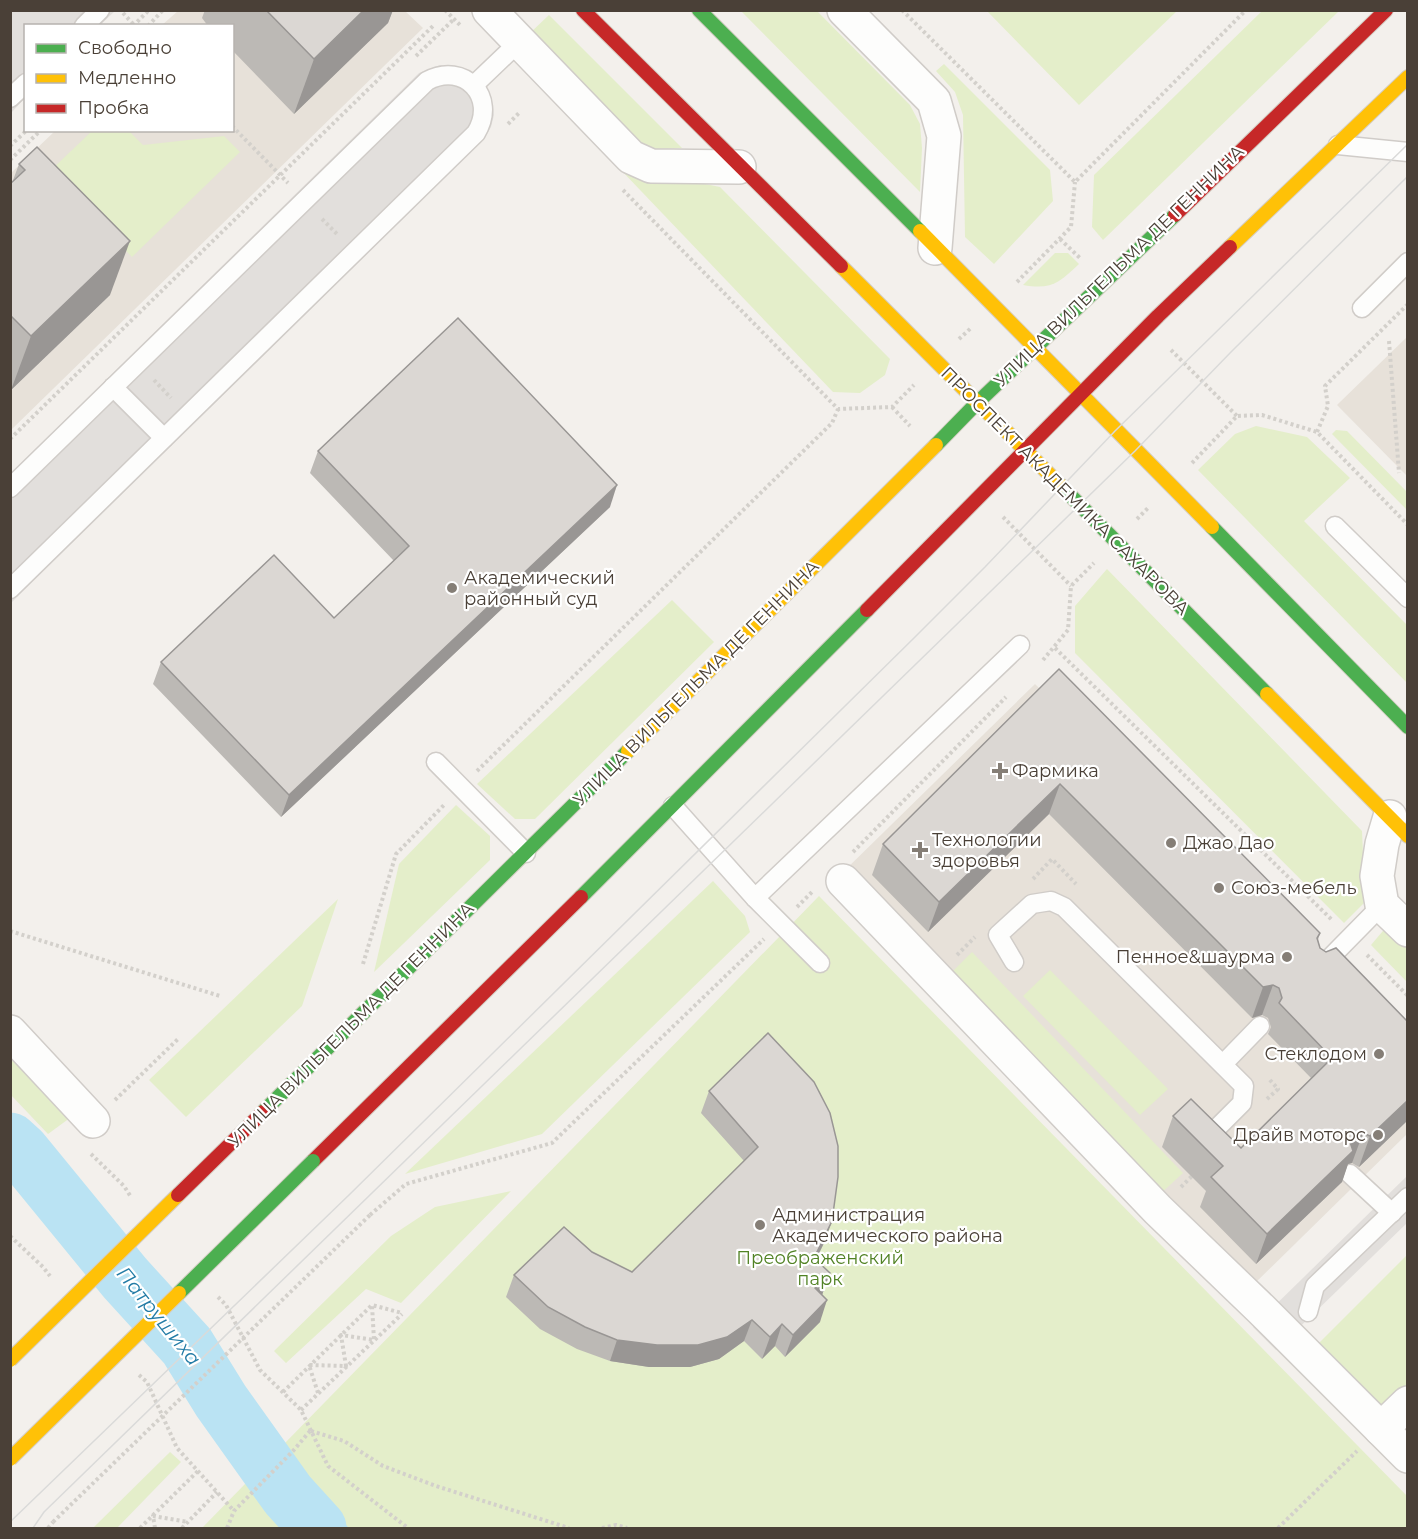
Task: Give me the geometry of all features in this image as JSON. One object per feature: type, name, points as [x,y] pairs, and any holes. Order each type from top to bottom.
[{"type":"street","name":"ПРОСПЕКТ АКАДЕМИКА САХАРОВА","points":[[583,10],[1399,826],[1382,844],[1377,876],[1382,905]]},
{"type":"street","points":[[699,10],[1407,727]]},
{"type":"street","points":[[844,10],[934,101],[944,136],[935,248]]},
{"type":"street","name":"УЛИЦА ВИЛЬГЕЛЬМА ДЕ ГЕННИНА","points":[[10,1360],[526,853],[977,403],[1386,10]]},
{"type":"street","points":[[475,18],[519,42],[631,157],[651,166],[739,167]]},
{"type":"street","points":[[10,1459],[673,806],[1158,316],[1407,77]]},
{"type":"street","points":[[843,882],[1158,1210],[1261,1309],[1407,1456]]},
{"type":"street","points":[[1382,905],[1407,930]]},
{"type":"street","points":[[10,1032],[93,1121]]},
{"type":"street","points":[[1381,1429],[1407,1403]]},
{"type":"lane","points":[[87,24],[100,10]]},
{"type":"lane","points":[[474,85],[519,42]]},
{"type":"lane","points":[[10,488],[427,81],[436,76],[448,75],[462,77],[474,85],[481,98],[484,112],[476,133],[10,588]]},
{"type":"lane","points":[[10,98],[24,85]]},
{"type":"lane","points":[[1338,145],[1407,152]]},
{"type":"lane","points":[[1362,308],[1407,262]]},
{"type":"lane","points":[[113,387],[164,438]]},
{"type":"lane","points":[[1335,526],[1407,598]]},
{"type":"lane","points":[[756,898],[1020,645]]},
{"type":"lane","points":[[436,762],[526,853]]},
{"type":"lane","points":[[673,806],[756,898],[819,963]]},
{"type":"lane","points":[[1014,962],[998,935],[1032,904],[1051,901],[1064,907],[1244,1086],[1242,1103],[1211,1134],[1193,1114]]},
{"type":"lane","points":[[1317,971],[1382,905]]},
{"type":"lane","points":[[1222,1064],[1260,1026]]},
{"type":"lane","points":[[1350,1174],[1392,1213]]},
{"type":"lane","points":[[1308,1312],[1315,1286],[1407,1197]]},
{"type":"path","points":[[120,10],[133,24]]},
{"type":"path","points":[[135,24],[149,10]]},
{"type":"path","points":[[150,24],[163,10]]},
{"type":"path","points":[[445,10],[475,18]]},
{"type":"path","points":[[902,10],[1075,182]]},
{"type":"path","points":[[1060,239],[1071,227],[1075,182],[1246,10]]},
{"type":"path","points":[[10,439],[433,26]]},
{"type":"path","points":[[10,146],[25,132]]},
{"type":"path","points":[[10,160],[39,132]]},
{"type":"path","points":[[622,189],[838,409],[892,407]]},
{"type":"path","points":[[1317,432],[1328,406],[1325,386],[1407,304]]},
{"type":"path","points":[[1389,341],[1399,473]]},
{"type":"path","points":[[363,965],[396,854],[462,786],[832,423],[838,409]]},
{"type":"path","points":[[1091,566],[1237,416],[1262,415],[1317,432],[1407,525]]},
{"type":"path","points":[[1055,648],[1407,996]]},
{"type":"path","points":[[10,931],[220,996]]},
{"type":"path","points":[[140,1075],[178,1039]]},
{"type":"path","points":[[48,1528],[369,1215]]},
{"type":"path","points":[[283,1392],[372,1305]]},
{"type":"path","points":[[301,1410],[402,1313],[372,1305]]},
{"type":"path","points":[[372,1305],[374,1340]]},
{"type":"path","points":[[341,1335],[374,1340]]},
{"type":"path","points":[[341,1335],[346,1366]]},
{"type":"path","points":[[309,1365],[346,1366]]},
{"type":"path","points":[[309,1365],[318,1393]]},
{"type":"path","points":[[1278,1528],[1381,1429]]},
{"type":"path","points":[[227,1528],[234,1511],[310,1431]]},
{"type":"path","points":[[310,1431],[328,1466],[408,1528]]},
{"type":"path","points":[[310,1431],[344,1441],[383,1466],[436,1486],[569,1528]]},
{"type":"path","points":[[140,1528],[198,1471]]},
{"type":"path","points":[[182,1528],[217,1492]]},
{"type":"path","points":[[153,1516],[189,1522]]},
{"type":"path","points":[[153,1516],[155,1528]]},
{"type":"path","points":[[602,1528],[616,1525],[627,1528]]},
{"type":"shaded area","points":[[11,11],[115,11],[101,24],[24,24],[24,99],[11,113]]},
{"type":"shaded area","points":[[178,11],[405,11],[423,28],[11,430],[11,173],[54,132],[234,132],[234,24],[163,24]]},
{"type":"shaded area","points":[[440,65],[468,71],[487,91],[492,100],[494,115],[491,127],[484,139],[11,603],[11,473],[419,73]]},
{"type":"shaded area","points":[[1407,337],[1407,476],[1337,405]]},
{"type":"shaded area","points":[[1035,684],[1407,1050],[1407,1134],[1250,1288],[839,876]]},
{"type":"shaded area","points":[[1407,1176],[1407,1223],[1276,1350],[1253,1327]]},
{"type":"green space","points":[[741,11],[817,11],[910,105],[920,124],[922,148],[920,192]]},
{"type":"green space","points":[[987,11],[1177,11],[1079,105]]},
{"type":"green space","points":[[1262,11],[1339,11],[1103,240],[1092,227],[1094,175]]},
{"type":"green space","points":[[549,15],[682,148],[653,149],[635,142],[528,35]]},
{"type":"green space","points":[[944,64],[1050,170],[1053,201],[994,264],[965,237],[963,115],[955,92],[936,71]]},
{"type":"green space","points":[[91,132],[130,132],[143,145],[224,136],[240,152],[132,257],[49,172]]},
{"type":"green space","points":[[620,169],[720,187],[890,359],[885,375],[860,393],[833,392]]},
{"type":"green space","points":[[1055,253],[1068,253],[1079,264],[1054,284],[1048,286],[1023,285]]},
{"type":"green space","points":[[1256,426],[1307,437],[1350,478],[1304,521],[1407,625],[1407,683],[1198,470],[1235,434]]},
{"type":"green space","points":[[1336,430],[1347,431],[1407,492],[1407,510],[1332,434]]},
{"type":"green space","points":[[1107,569],[1362,831],[1364,876],[1370,897],[1344,923],[1075,653],[1075,606]]},
{"type":"green space","points":[[672,600],[714,642],[535,819],[515,819],[477,784]]},
{"type":"green space","points":[[456,805],[490,836],[490,860],[374,972],[399,864]]},
{"type":"green space","points":[[713,881],[745,916],[750,932],[542,1134],[405,1174]]},
{"type":"green space","name":"Преображенский парк","points":[[819,896],[1408,1497],[1407,1528],[202,1528]]},
{"type":"green space","points":[[338,899],[302,1006],[186,1117],[149,1080]]},
{"type":"green space","points":[[1388,925],[1407,944],[1407,982],[1371,945]]},
{"type":"green space","points":[[972,952],[1183,1173],[1158,1196],[944,980]]},
{"type":"green space","points":[[1050,970],[1168,1089],[1140,1115],[1023,996]]},
{"type":"green space","points":[[10,1045],[78,1112],[48,1134],[11,1095]]},
{"type":"green space","points":[[511,1191],[401,1303],[366,1289],[286,1363],[274,1351],[391,1236],[435,1207]]},
{"type":"green space","points":[[1407,1255],[1407,1446],[1312,1350]]},
{"type":"green space","points":[[170,1452],[181,1462],[117,1528],[93,1528]]},
{"type":"water","points":[[237,1392],[293,1473],[349,1528],[298,1528],[267,1497],[206,1422]]},
{"type":"building","points":[[266,10],[364,10],[314,59]]},
{"type":"building","points":[[37,147],[130,241],[31,336],[10,315],[10,184],[25,170],[19,164]]},
{"type":"building","name":"Академический районный суд","points":[[458,318],[617,485],[289,795],[161,662],[274,555],[334,618],[409,546],[318,451]]},
{"type":"building","points":[[1059,669],[1320,933],[1317,938],[1320,948],[1326,952],[1336,948],[1407,1021],[1407,1101],[1370,1136],[1363,1133],[1353,1136],[1350,1142],[1353,1151],[1267,1234],[1211,1177],[1223,1166],[1173,1116],[1191,1099],[1241,1148],[1332,1058],[1279,1003],[1282,998],[1279,988],[1273,985],[1263,987],[1060,784],[939,902],[883,844]]},
{"type":"building","name":"Администрация Академического района","points":[[768,1033],[814,1082],[830,1113],[838,1146],[838,1177],[832,1221],[814,1258],[830,1273],[815,1288],[827,1300],[793,1335],[782,1324],[770,1337],[752,1320],[727,1337],[698,1345],[657,1345],[617,1340],[585,1327],[548,1307],[514,1275],[564,1227],[592,1252],[632,1272],[758,1147],[709,1091]]},
{"type":"waterway","name":"Патрушиха","points":[[10,1141],[21,1151],[125,1278],[187,1346],[221,1401],[288,1495],[318,1528]]},
{"type":"tram line","points":[[10,1522],[349,1195],[914,638],[1115,431],[1408,144]]},
{"type":"tram line","points":[[33,1528],[44,1512],[1135,451],[1408,176]]},
{"type":"traffic: fast","points":[[699,10],[920,231]]},
{"type":"traffic: fast","points":[[936,445],[977,403],[1175,215]]},
{"type":"traffic: fast","points":[[1060,485],[1267,694]]},
{"type":"traffic: fast","points":[[1212,527],[1408,727]]},
{"type":"traffic: fast","points":[[581,897],[867,610]]},
{"type":"traffic: fast","points":[[263,1112],[628,751]]},
{"type":"traffic: fast","points":[[179,1293],[313,1161]]},
{"type":"traffic: slow","points":[[1230,247],[1408,77]]},
{"type":"traffic: slow","points":[[920,231],[1212,527]]},
{"type":"traffic: slow","points":[[841,266],[1060,485]]},
{"type":"traffic: slow","points":[[628,751],[936,445]]},
{"type":"traffic: slow","points":[[1267,694],[1408,836]]},
{"type":"traffic: slow","points":[[10,1360],[178,1195]]},
{"type":"traffic: slow","points":[[10,1459],[179,1293]]},
{"type":"traffic: jam","points":[[583,10],[841,266]]},
{"type":"traffic: jam","points":[[1175,215],[1386,10]]},
{"type":"traffic: jam","points":[[867,610],[1158,316],[1230,247]]},
{"type":"traffic: jam","points":[[313,1161],[581,897]]},
{"type":"traffic: jam","points":[[178,1195],[263,1112]]},
{"type":"place","name":"Академический районный суд","points":[[452,588]]},
{"type":"place","name":"Фармика","points":[[1000,771]]},
{"type":"place","name":"Джао Дао","points":[[1171,843]]},
{"type":"place","name":"Технологии здоровья","points":[[920,850]]},
{"type":"place","name":"Союз-мебель","points":[[1219,888]]},
{"type":"place","name":"Пенное&шаурма","points":[[1287,957]]},
{"type":"place","name":"Стеклодом","points":[[1379,1054]]},
{"type":"place","name":"Драйв моторс","points":[[1378,1135]]},
{"type":"place","name":"Администрация Академического района","points":[[760,1225]]}]
